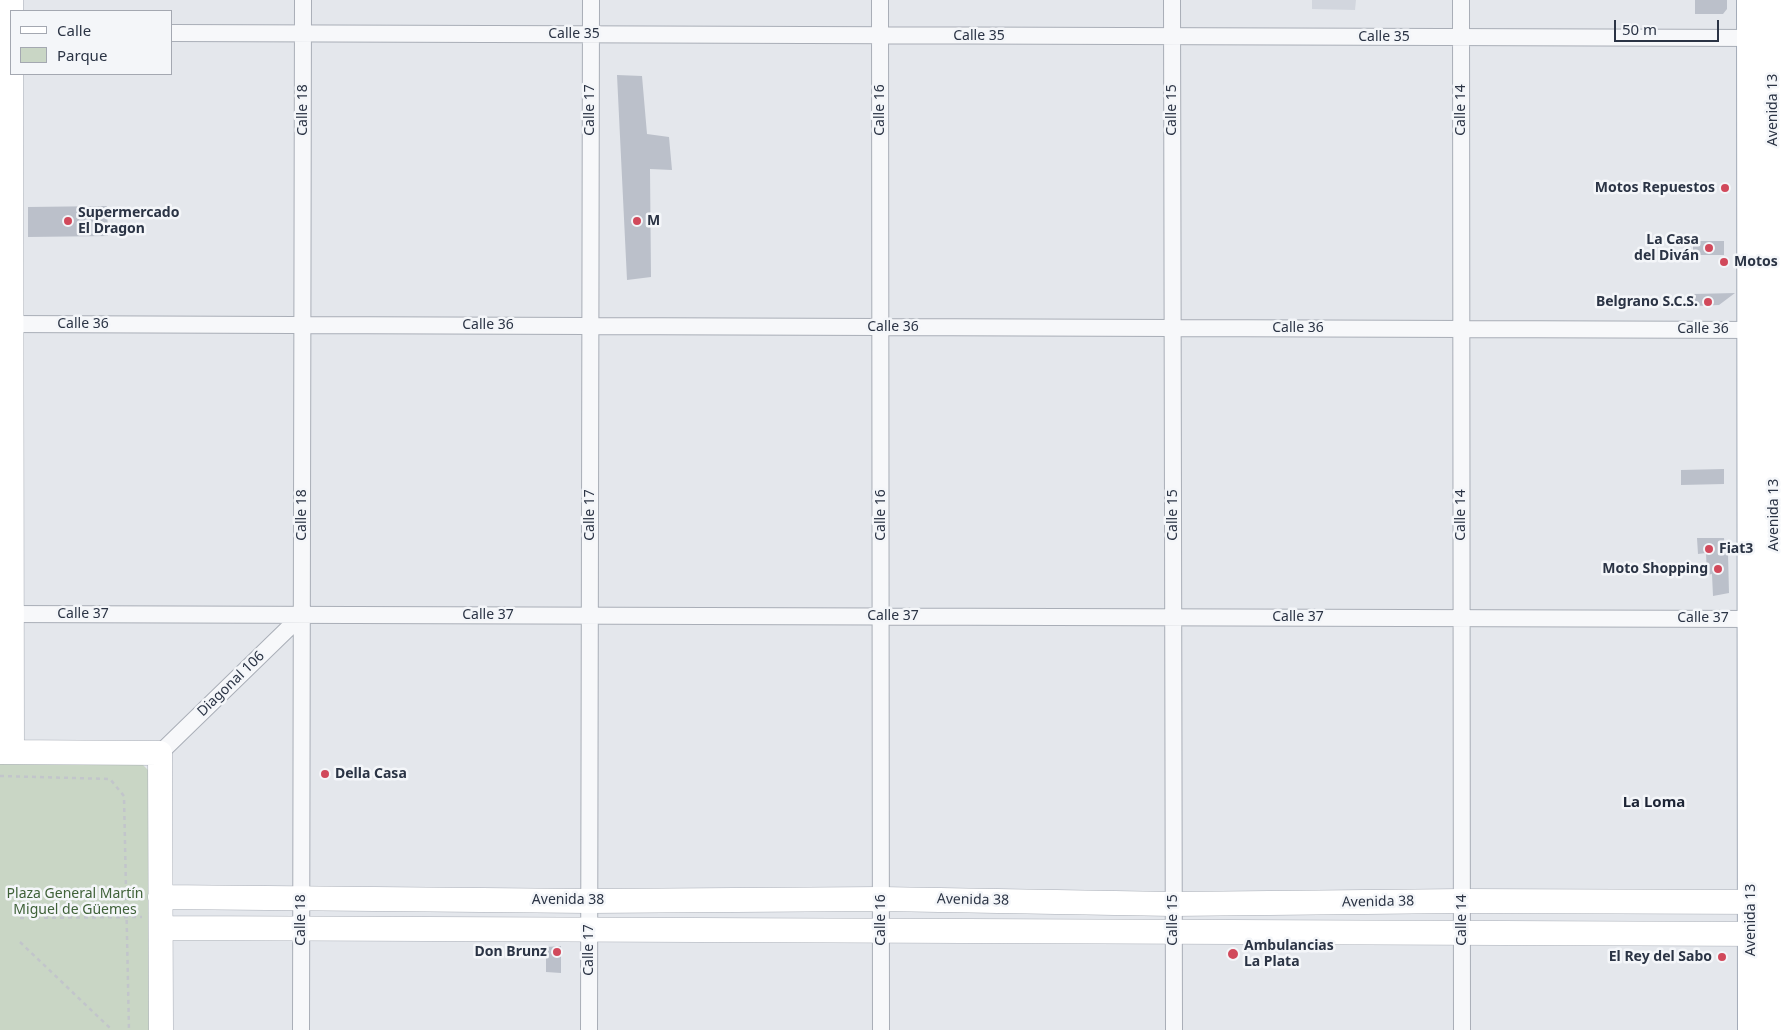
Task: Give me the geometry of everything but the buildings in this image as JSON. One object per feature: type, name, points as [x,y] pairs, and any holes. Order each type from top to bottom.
[{"type":"main road","name":"Avenida 13","points":[[1750,0],[1770,38]]},
{"type":"main road","name":"Avenida 13","points":[[1773,0],[1770,38],[1770,933],[1774,1030]]},
{"type":"main road","points":[[10,75],[6,324],[6,752],[160,753],[161,1030]]},
{"type":"main road","name":"Avenida 38","points":[[161,914],[302,897],[589,900],[881,899],[1173,904],[1462,901],[1770,902]]},
{"type":"main road","points":[[161,914],[301,929],[1770,933]]},
{"type":"main road","name":"Avenida 13","points":[[1751,1030],[1770,933]]},
{"type":"street","name":"Calle 18","points":[[301,1030],[303,0]]},
{"type":"street","name":"Calle 17","points":[[589,1030],[591,0]]},
{"type":"street","name":"Calle 16","points":[[880,0],[881,1030]]},
{"type":"street","name":"Calle 15","points":[[1172,0],[1174,1030]]},
{"type":"street","name":"Calle 14","points":[[1461,0],[1462,1030]]},
{"type":"street","name":"Calle 35","points":[[172,33],[1770,38]]},
{"type":"street","name":"Calle 36","points":[[6,324],[1770,330]]},
{"type":"street","name":"Calle 37","points":[[6,614],[1770,619]]},
{"type":"street","name":"Diagonal 106","points":[[160,753],[302,614]]},
{"type":"path","points":[[0,776],[110,779],[124,796],[129,1030]]},
{"type":"path","points":[[20,918],[126,917],[161,914]]},
{"type":"path","points":[[20,942],[112,1030]]},
{"type":"shaded area","points":[[1312,0],[1356,0],[1355,10],[1312,9]]},
{"type":"green space","name":"Plaza General Martín Miguel de Güemes","points":[[0,762],[141,763],[151,773],[151,1030],[0,1030]]},
{"type":"place","name":"Motos Repuestos","points":[[1725,188]]},
{"type":"place","name":"Supermercado El Dragon","points":[[68,221]]},
{"type":"place","name":"M","points":[[637,221]]},
{"type":"place","name":"La Casa del Diván","points":[[1709,248]]},
{"type":"place","name":"Motos","points":[[1724,262]]},
{"type":"place","name":"Belgrano S.C.S.","points":[[1708,302]]},
{"type":"place","name":"Fiat3","points":[[1709,549]]},
{"type":"place","name":"Moto Shopping","points":[[1718,569]]},
{"type":"place","name":"Della Casa","points":[[325,774]]},
{"type":"place","name":"Don Brunz","points":[[557,952]]},
{"type":"place","name":"Ambulancias La Plata","points":[[1233,954]]},
{"type":"place","name":"El Rey del Sabo","points":[[1722,957]]},
{"type":"district","name":"La Loma","points":[[1654,803]]}]
